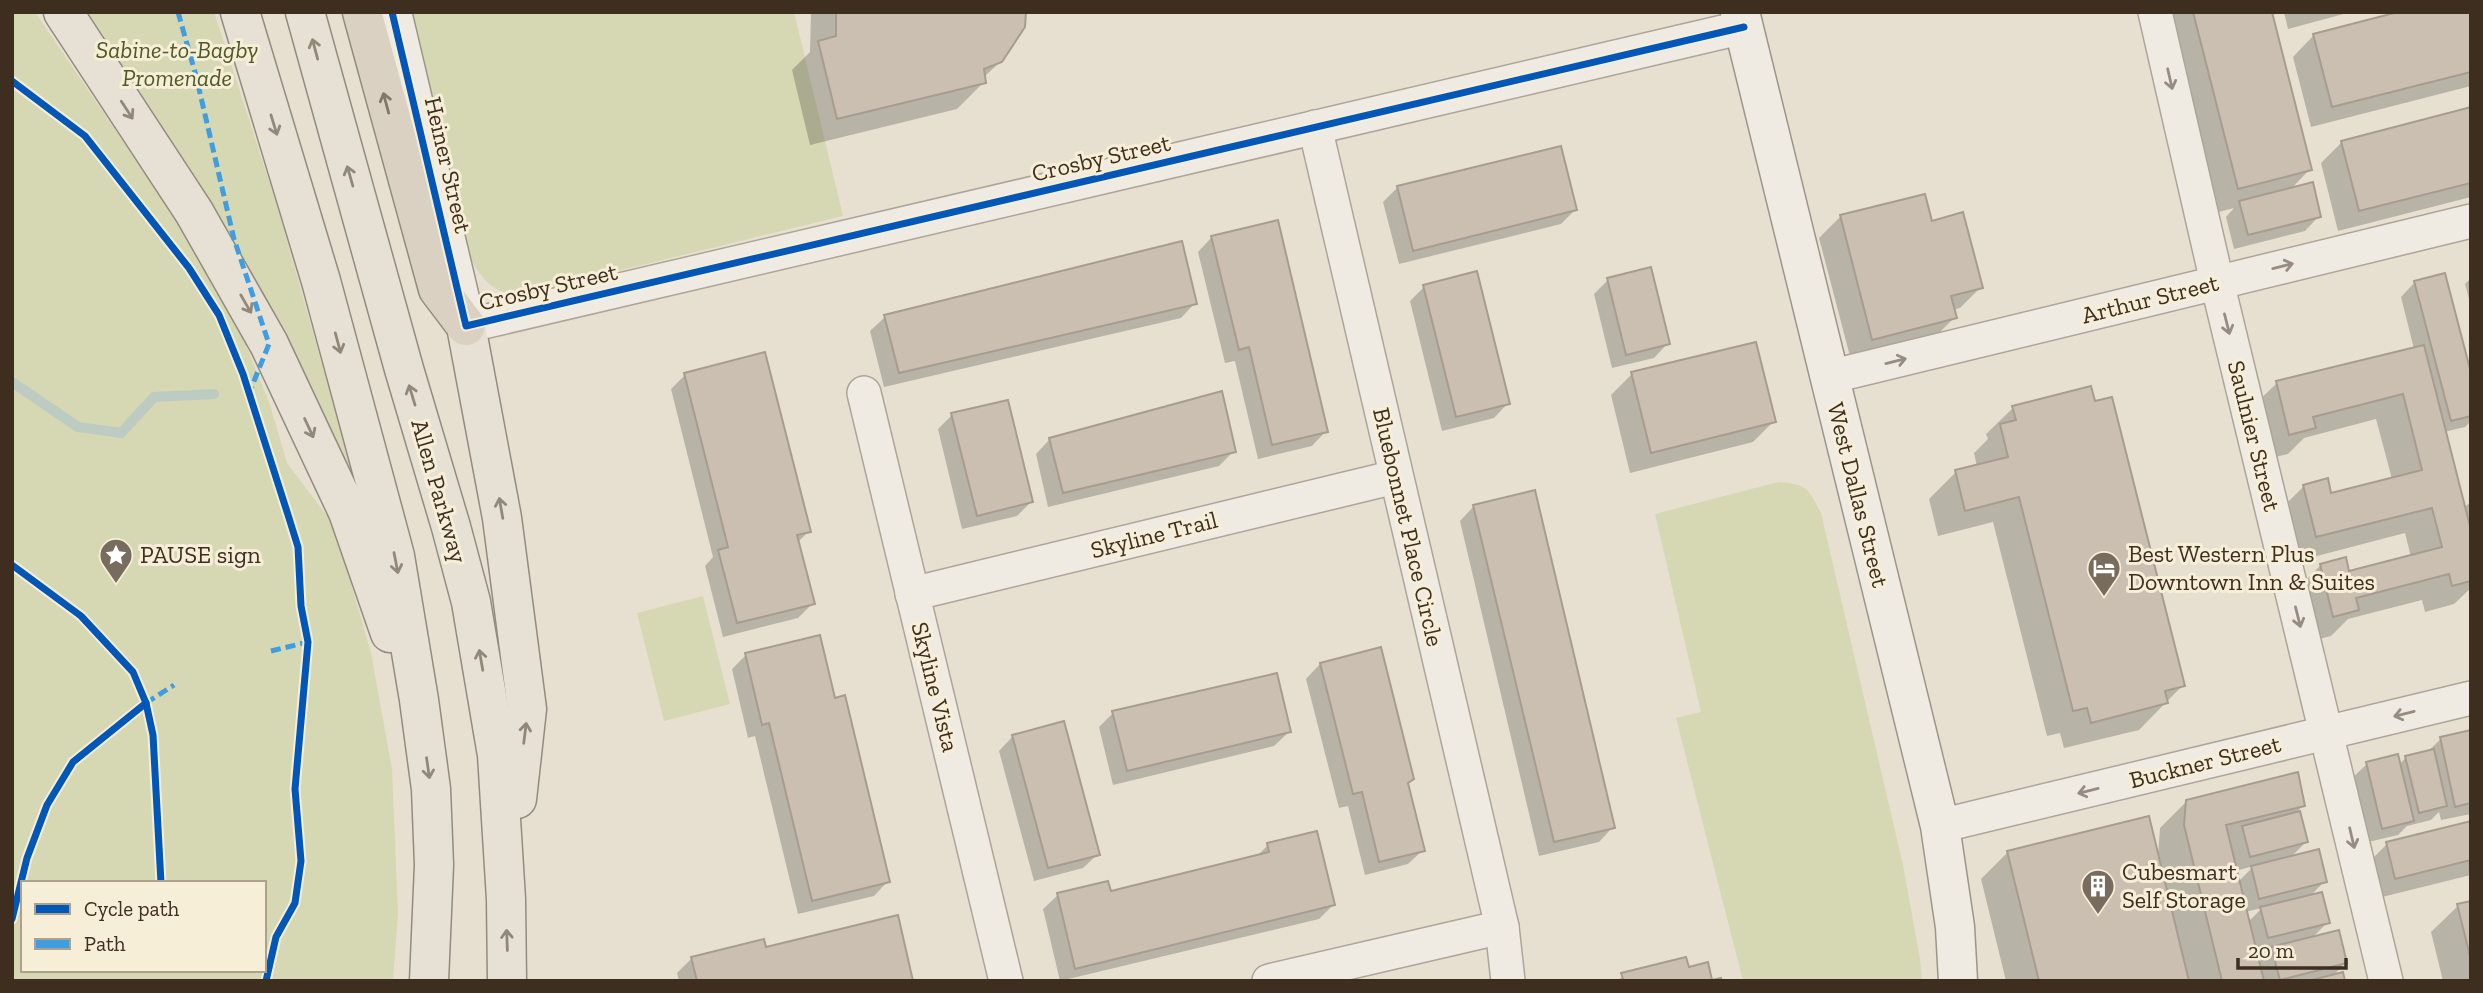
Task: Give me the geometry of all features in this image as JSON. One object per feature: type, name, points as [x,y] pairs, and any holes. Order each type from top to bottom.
[{"type":"highway","points":[[362,12],[438,289],[466,326]]},
{"type":"main road","points":[[63,12],[194,212],[269,344],[348,512],[385,620],[419,700]]},
{"type":"main road","points":[[240,12],[321,281],[395,556],[431,789],[434,865],[429,981]]},
{"type":"main road","name":"Allen Parkway","points":[[305,12],[471,603],[497,755],[506,899],[507,981]]},
{"type":"main road","name":"Heiner Street","points":[[392,12],[466,326]]},
{"type":"main road","name":"West Dallas Street","points":[[1742,20],[1940,827],[1955,927],[1958,981]]},
{"type":"main road","points":[[466,326],[502,518],[527,709],[506,899]]},
{"type":"street","name":"Saulnier Street","points":[[2155,12],[2217,282],[2386,981]]},
{"type":"street","name":"Crosby Street","points":[[466,326],[1315,128],[1742,20]]},
{"type":"street","name":"Bluebonnet Place Circle","points":[[1315,128],[1502,927],[1508,981]]},
{"type":"street","name":"Arthur Street","points":[[1829,377],[2471,221]]},
{"type":"street","name":"Skyline Vista","points":[[864,393],[1006,981]]},
{"type":"street","name":"Skyline Trail","points":[[912,594],[1395,477]]},
{"type":"street","name":"Buckner Street","points":[[1940,827],[2471,698]]},
{"type":"street","points":[[1269,981],[1502,927]]},
{"type":"green space","points":[[12,12],[35,12],[195,247],[234,315],[270,405],[287,463],[334,525],[371,653],[392,769],[398,913],[393,981],[12,981]]},
{"type":"green space","name":"Sabine-to-Bagby Promenade","points":[[80,12],[214,12],[276,202],[358,491]]},
{"type":"green space","points":[[408,12],[794,12],[843,216],[515,296],[499,290],[483,277],[469,257]]},
{"type":"green space","points":[[1778,482],[1795,484],[1806,489],[1821,513],[1903,865],[1922,981],[1743,981],[1676,718],[1701,712],[1655,514]]},
{"type":"green space","points":[[703,596],[730,704],[664,721],[637,613]]},
{"type":"building","points":[[836,12],[1026,12],[1025,27],[1002,62],[984,69],[986,83],[837,119],[818,41],[836,36]]},
{"type":"building","points":[[2193,12],[2272,12],[2312,170],[2238,189]]},
{"type":"building","points":[[2398,12],[2471,12],[2471,72],[2332,107],[2313,34]]},
{"type":"building","points":[[2471,107],[2471,183],[2359,211],[2341,141]]},
{"type":"building","points":[[1561,146],[1577,210],[1413,251],[1397,186]]},
{"type":"building","points":[[2313,182],[2321,217],[2248,235],[2239,201]]},
{"type":"building","points":[[1925,194],[1932,221],[1963,212],[1983,288],[1951,296],[1957,318],[1872,340],[1840,215]]},
{"type":"building","points":[[1278,220],[1328,432],[1272,445],[1249,347],[1239,350],[1211,236]]},
{"type":"building","points":[[1182,241],[1197,304],[899,373],[884,315]]},
{"type":"building","points":[[1651,267],[1670,344],[1626,355],[1607,278]]},
{"type":"building","points":[[1477,271],[1510,404],[1456,417],[1423,285]]},
{"type":"building","points":[[2445,273],[2471,373],[2471,416],[2451,421],[2414,281]]},
{"type":"building","points":[[1756,342],[1776,422],[1651,453],[1631,372]]},
{"type":"building","points":[[2424,345],[2471,530],[2471,581],[2452,586],[2449,574],[2356,598],[2359,610],[2333,617],[2320,564],[2346,557],[2349,571],[2442,547],[2432,508],[2316,537],[2303,485],[2328,478],[2331,493],[2422,470],[2403,394],[2313,417],[2316,428],[2289,435],[2276,381]]},
{"type":"building","points":[[765,352],[811,532],[797,535],[815,604],[737,623],[718,550],[728,547],[684,373]]},
{"type":"building","name":"Best Western Plus Downtown Inn & Suites","points":[[2091,386],[2095,401],[2112,397],[2185,686],[2165,691],[2168,703],[2091,723],[2087,708],[2073,711],[2019,497],[1965,511],[1955,470],[2008,457],[2000,424],[2016,420],[2012,406]]},
{"type":"building","points":[[1222,391],[1236,452],[1063,493],[1049,438]]},
{"type":"building","points":[[1008,400],[1033,502],[977,516],[951,413]]},
{"type":"building","points":[[1535,490],[1615,828],[1554,842],[1473,505]]},
{"type":"building","points":[[820,635],[835,698],[845,695],[890,882],[812,901],[769,723],[762,725],[745,653]]},
{"type":"building","points":[[1381,647],[1414,779],[1408,783],[1425,851],[1379,862],[1362,792],[1353,794],[1320,663]]},
{"type":"building","points":[[1277,673],[1291,732],[1127,771],[1112,711]]},
{"type":"building","points":[[1064,721],[1100,855],[1048,868],[1012,735]]},
{"type":"building","points":[[2471,730],[2471,803],[2455,807],[2440,737]]},
{"type":"building","points":[[2434,749],[2447,806],[2419,813],[2405,756]]},
{"type":"building","points":[[2398,754],[2414,821],[2382,829],[2366,762]]},
{"type":"building","points":[[2298,772],[2305,806],[2226,825],[2264,981],[2222,981],[2184,825],[2186,800]]},
{"type":"building","points":[[2300,811],[2308,842],[2250,857],[2242,826]]},
{"type":"building","name":"Cubesmart Self Storage","points":[[2149,816],[2189,981],[2039,981],[2007,851]]},
{"type":"building","points":[[2471,821],[2471,860],[2395,879],[2386,842]]},
{"type":"building","points":[[1317,831],[1335,905],[1075,969],[1057,893],[1108,881],[1111,891],[1269,852],[1267,843]]},
{"type":"building","points":[[2319,849],[2327,882],[2259,899],[2251,866]]},
{"type":"building","points":[[2322,892],[2330,923],[2268,938],[2260,907]]},
{"type":"building","points":[[2471,901],[2471,960],[2457,904]]},
{"type":"building","points":[[898,915],[913,981],[697,981],[691,957],[764,939],[766,947]]},
{"type":"building","points":[[2339,930],[2347,963],[2280,980],[2271,947]]},
{"type":"building","points":[[1686,957],[1689,967],[1708,962],[1712,980],[1721,978],[1722,981],[1615,981],[1623,979],[1621,973]]},
{"type":"building","points":[[2343,972],[2345,981],[2308,981]]},
{"type":"waterway","points":[[12,382],[78,427],[121,433],[154,397],[214,394]]},
{"type":"marked path","points":[[178,12],[196,76],[234,239],[269,344],[250,391]]},
{"type":"marked path","points":[[271,651],[308,642]]},
{"type":"marked path","points":[[146,703],[174,685]]},
{"type":"cycle path","points":[[392,12],[466,326],[1744,27]]},
{"type":"cycle path","points":[[12,81],[85,136],[189,268],[219,315],[243,374],[298,547],[301,606],[308,642],[295,789],[301,861],[295,903],[276,937],[266,981]]},
{"type":"cycle path","points":[[12,565],[81,616],[133,672],[146,703],[153,735],[161,881]]},
{"type":"cycle path","points":[[21,881],[47,805],[73,762],[146,703]]},
{"type":"cycle path","points":[[12,919],[21,882]]},
{"type":"place","name":"PAUSE sign","points":[[116,585]]},
{"type":"place","name":"Best Western Plus Downtown Inn & Suites","points":[[2104,598]]},
{"type":"place","name":"Cubesmart Self Storage","points":[[2098,916]]}]
